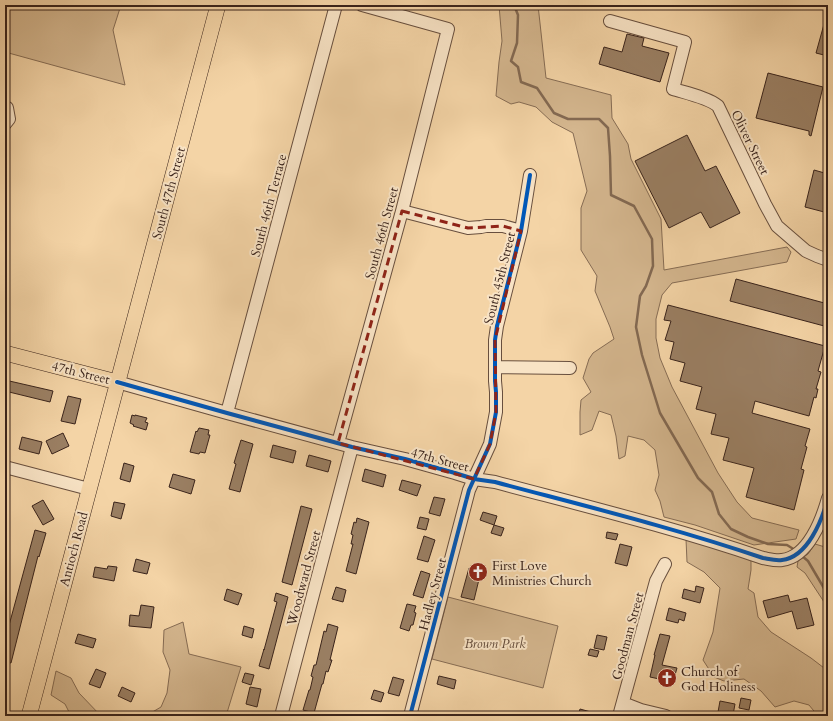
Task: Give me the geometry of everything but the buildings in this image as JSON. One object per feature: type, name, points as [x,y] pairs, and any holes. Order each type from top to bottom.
[{"type":"main road","name":"South 47th Street","points":[[117,382],[218,5]]},
{"type":"main road","name":"47th Street","points":[[5,353],[117,382]]},
{"type":"main road","name":"Antioch Road","points":[[29,716],[117,382]]},
{"type":"street","name":"South 46th Terrace","points":[[227,413],[336,5]]},
{"type":"street","name":"South 46th Street","points":[[338,443],[402,211],[448,28],[362,5]]},
{"type":"street","name":"Oliver Street","points":[[610,21],[685,42],[673,89],[714,103],[718,106],[777,226],[806,251],[828,260]]},
{"type":"street","points":[[5,108],[7,108],[9,119],[5,124]]},
{"type":"street","name":"South 45th Street","points":[[474,479],[490,444],[496,412],[495,340],[497,326],[521,231],[530,175]]},
{"type":"street","points":[[402,211],[468,228],[503,226],[521,231]]},
{"type":"street","points":[[495,366],[570,368]]},
{"type":"street","name":"47th Street","points":[[117,382],[352,447],[405,459],[455,472],[474,479],[495,482],[635,519],[774,560],[781,560],[794,556],[803,550],[819,523],[828,498]]},
{"type":"street","name":"Woodward Street","points":[[281,716],[352,447]]},
{"type":"street","points":[[5,467],[89,489]]},
{"type":"street","name":"Hadley Street","points":[[410,716],[469,490],[474,479]]},
{"type":"street","name":"Goodman Street","points":[[619,716],[656,582],[664,564]]},
{"type":"street","points":[[623,703],[641,710],[666,716]]},
{"type":"highlighted area","points":[[402,211],[468,228],[503,226],[521,231],[495,340],[496,412],[490,444],[474,479],[338,443]]},
{"type":"green space","points":[[5,5],[121,5],[113,30],[125,85],[5,52]]},
{"type":"green space","points":[[499,5],[538,5],[546,78],[611,95],[612,118],[628,144],[631,159],[661,219],[664,270],[787,247],[791,252],[787,262],[672,283],[662,295],[656,319],[656,338],[660,358],[672,387],[718,473],[737,502],[752,518],[799,530],[796,539],[754,545],[695,525],[664,517],[660,501],[655,490],[659,475],[655,450],[644,440],[628,436],[625,456],[619,459],[611,415],[599,411],[592,430],[580,435],[581,400],[591,392],[583,378],[589,359],[593,353],[614,339],[595,291],[597,276],[581,250],[581,208],[587,191],[573,133],[552,122],[536,107],[519,102],[511,104],[496,96],[502,41]]},
{"type":"green space","points":[[686,539],[751,560],[748,589],[754,593],[758,617],[771,632],[828,671],[828,716],[818,716],[809,705],[794,701],[775,707],[761,691],[744,679],[724,681],[714,677],[703,660],[713,632],[720,588],[704,572],[687,562]]},
{"type":"green space","points":[[815,544],[825,547],[828,550],[828,608],[805,573],[797,567],[798,561],[808,554]]},
{"type":"green space","name":"Brown Park","points":[[448,597],[558,626],[543,688],[432,659]]},
{"type":"green space","points":[[183,622],[189,654],[241,667],[226,716],[149,716],[149,714],[161,707],[167,693],[170,670],[163,652],[164,630]]},
{"type":"green space","points":[[56,671],[71,678],[79,693],[101,716],[71,716],[65,704],[51,695]]},
{"type":"waterway","points":[[514,5],[518,15],[517,43],[511,61],[518,67],[521,82],[537,88],[554,113],[568,119],[599,119],[608,128],[611,195],[634,206],[652,239],[653,266],[646,286],[640,296],[636,327],[642,355],[660,413],[698,478],[712,492],[719,514],[731,529],[768,544],[787,545],[795,550]]},
{"type":"waterway","points":[[802,556],[808,561],[828,595]]},
{"type":"cycle path","points":[[410,716],[469,490],[490,444],[496,412],[495,340],[497,326],[521,231],[530,175]]},
{"type":"cycle path","points":[[117,382],[352,447],[405,459],[474,479],[495,482],[630,518],[772,560],[782,560],[791,557],[806,545],[818,526],[828,498]]},
{"type":"place","name":"First Love Ministries Church","points":[[478,572]]},
{"type":"place","name":"Church of God Holiness","points":[[667,678]]}]
